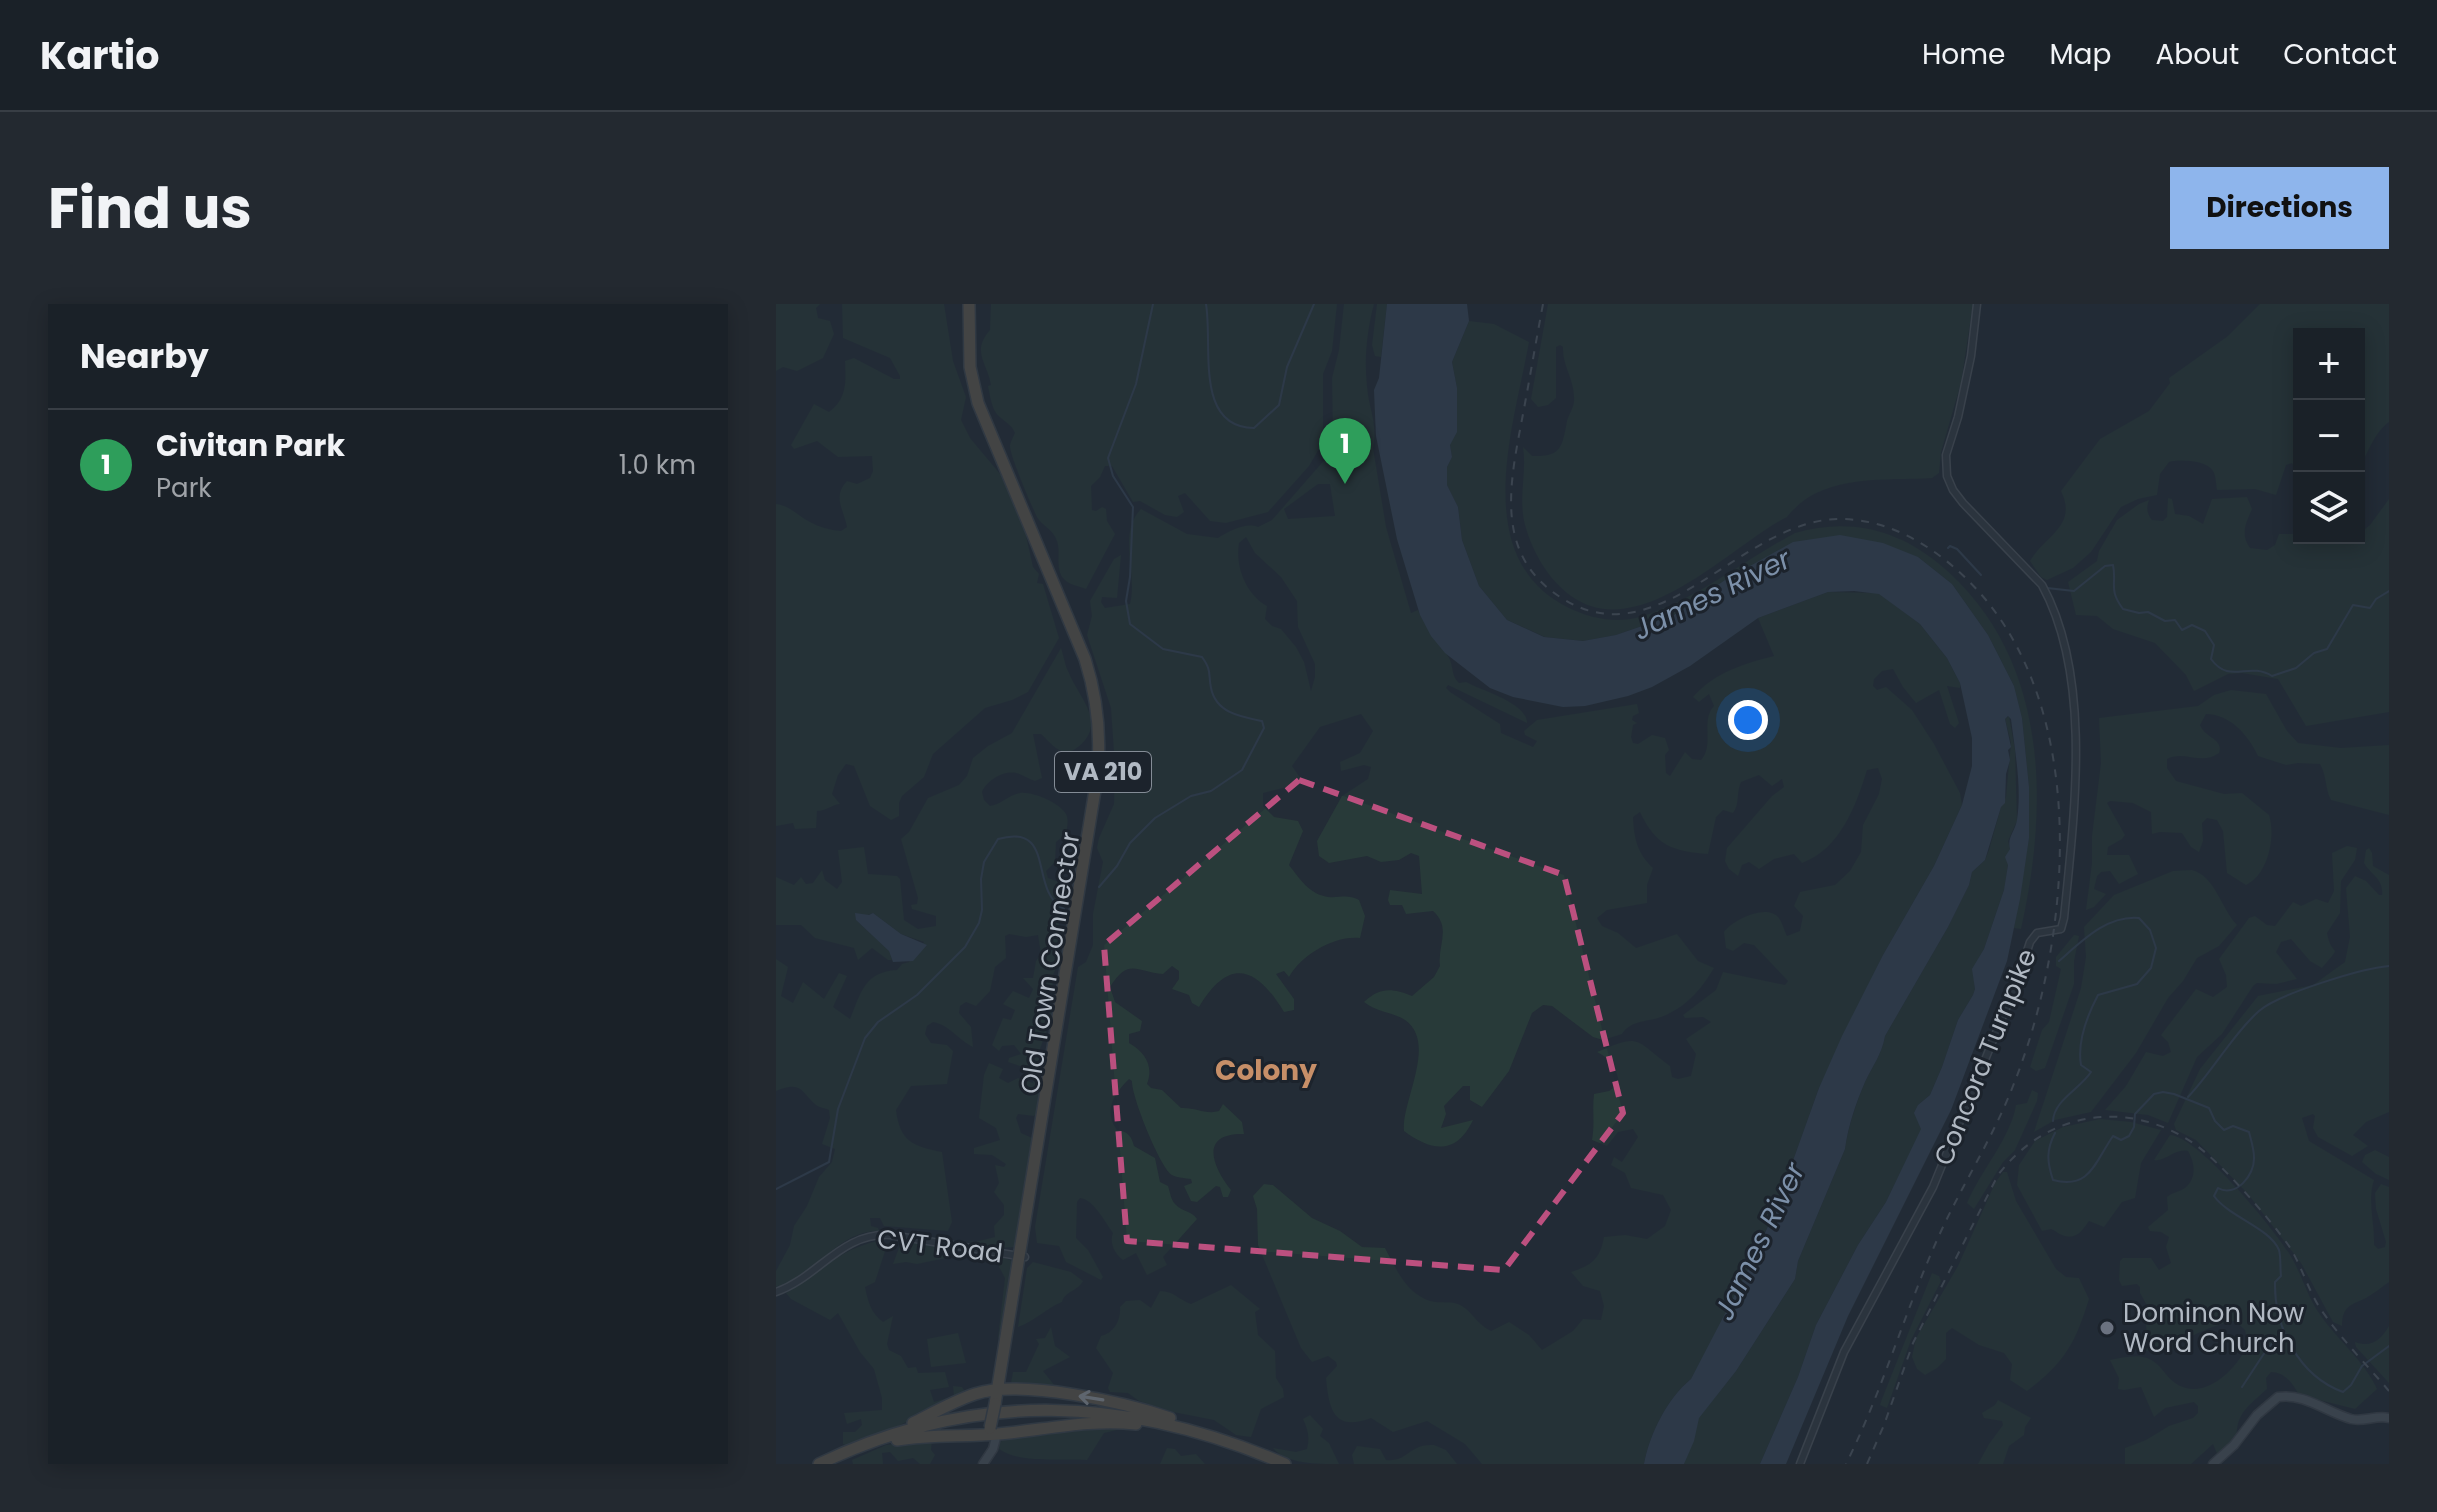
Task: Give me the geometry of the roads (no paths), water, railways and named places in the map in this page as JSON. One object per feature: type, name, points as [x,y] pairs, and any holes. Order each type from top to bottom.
[{"type":"highway","name":"Old Town Connector","points":[[972,304],[976,364],[985,406],[1090,656],[1101,697],[1105,735],[1102,780],[994,1431]]},
{"type":"highway","points":[[819,1464],[973,1395],[1000,1390],[1069,1395],[1132,1406],[1285,1464]]},
{"type":"highway","points":[[852,1449],[885,1436],[973,1415],[1049,1410],[1130,1416],[1219,1437]]},
{"type":"highway","points":[[837,1464],[897,1440],[962,1424],[1034,1417],[1115,1419],[1174,1429],[1216,1441],[1274,1464]]},
{"type":"highway","points":[[897,1440],[930,1434],[1099,1422],[1174,1429]]},
{"type":"main road","points":[[2213,1464],[2232,1448],[2252,1420],[2277,1397],[2316,1403],[2355,1420],[2381,1416],[2389,1418]]},
{"type":"main road","name":"Old Town Connector","points":[[983,1464],[994,1431]]},
{"type":"street","name":"Concord Turnpike","points":[[1800,1464],[1844,1352],[1933,1187],[1997,1032],[2032,937],[2041,931],[2058,931],[2064,918],[2075,793],[2074,730],[2066,654],[2042,585],[1956,496],[1946,467],[1946,455],[1971,356],[1977,304]]},
{"type":"street","name":"CVT Road","points":[[776,1292],[792,1285],[842,1247],[869,1236],[891,1235],[1022,1256]]},
{"type":"water","name":"James River","points":[[1387,304],[1467,304],[1469,321],[1452,362],[1457,388],[1457,432],[1450,445],[1452,457],[1447,467],[1447,485],[1458,507],[1462,540],[1479,586],[1507,620],[1544,637],[1583,641],[1616,635],[1674,615],[1725,580],[1793,542],[1840,535],[1883,543],[1918,557],[1952,584],[1988,635],[2014,686],[2022,718],[2029,787],[2029,838],[2007,961],[1951,1110],[1848,1316],[1786,1464],[1760,1464],[1798,1377],[1816,1325],[1858,1245],[1886,1202],[1921,1129],[1914,1113],[1930,1095],[1958,1020],[1975,989],[1972,969],[1984,949],[2004,890],[2008,865],[2005,857],[2017,820],[2018,782],[2011,719],[2008,716],[2005,719],[2011,747],[2008,750],[2010,760],[2005,803],[2001,807],[1985,860],[1972,872],[1969,885],[1948,927],[1885,1036],[1856,1106],[1845,1149],[1798,1261],[1795,1279],[1736,1371],[1699,1418],[1684,1464],[1644,1464],[1650,1440],[1661,1417],[1674,1396],[1691,1379],[1754,1258],[1842,1036],[1883,955],[1934,866],[1962,805],[1972,766],[1972,738],[1960,683],[1947,658],[1920,624],[1879,594],[1854,591],[1828,592],[1758,618],[1690,666],[1628,696],[1585,706],[1563,707],[1513,697],[1490,688],[1445,653],[1431,636],[1420,615],[1397,539],[1376,436],[1375,414],[1374,390],[1379,378]]},
{"type":"water","points":[[855,913],[873,913],[901,934],[927,945],[913,961],[893,962],[889,951],[856,920]]},
{"type":"waterway","points":[[1099,887],[1117,866],[1130,843],[1155,818],[1191,796],[1211,791],[1242,770],[1264,728],[1262,721],[1230,712],[1218,703],[1202,657],[1163,649],[1130,624],[1126,601],[1133,507],[1113,476],[1108,458],[1136,384],[1153,304]]},
{"type":"waterway","points":[[1206,304],[1208,361],[1214,399],[1222,414],[1235,424],[1254,428],[1279,405],[1287,367],[1314,304]]},
{"type":"waterway","points":[[1948,548],[1957,549],[1981,575]]},
{"type":"waterway","points":[[2047,588],[2074,591],[2105,566],[2113,565],[2114,591],[2123,609],[2148,612],[2165,621],[2175,620],[2182,630],[2192,625],[2205,631],[2214,645],[2211,659],[2225,671],[2255,671],[2272,676],[2296,668],[2314,653],[2327,649],[2353,605],[2370,608],[2376,599],[2389,591]]},
{"type":"waterway","points":[[776,1189],[829,1162],[838,1109],[865,1038],[878,1022],[917,995],[965,947],[979,923],[982,910],[984,862],[998,839],[1016,836],[1028,840],[1035,849],[1053,900],[1064,909]]},
{"type":"waterway","points":[[2053,1121],[2058,1107],[2091,1072],[2081,1065],[2080,1047],[2098,995],[2137,984],[2151,968],[2156,948],[2150,930],[2139,918],[2127,918],[2096,931],[2059,961]]},
{"type":"waterway","points":[[2188,1097],[2240,1031],[2269,1004],[2321,983],[2389,966]]},
{"type":"waterway","points":[[2055,1133],[2048,1156],[2050,1167],[2053,1180],[2065,1182],[2075,1181],[2090,1172],[2113,1136],[2121,1140],[2129,1136],[2134,1127],[2135,1114],[2154,1094],[2174,1094],[2209,1108],[2224,1130],[2233,1126],[2249,1132],[2254,1154],[2248,1178],[2237,1188],[2218,1188],[2214,1196],[2267,1235],[2279,1250],[2281,1276],[2275,1282],[2276,1299],[2284,1332],[2292,1348],[2314,1374],[2327,1385],[2343,1392],[2362,1366],[2389,1346]]},
{"type":"waterway","points":[[2242,1387],[2283,1330]]},
{"type":"railway","points":[[1543,304],[1511,492],[1516,540],[1526,562],[1542,582],[1565,600],[1601,613],[1635,612],[1669,600],[1769,540],[1804,525],[1840,519],[1882,526],[1902,533],[1939,555],[1986,600],[2019,652],[2042,710],[2055,772],[2060,837],[2057,903],[2047,968],[2032,1030],[2005,1106],[1937,1240],[1871,1409],[1846,1464]]},
{"type":"railway","points":[[1867,1464],[1913,1343],[1998,1175],[2017,1154],[2039,1137],[2063,1125],[2088,1118],[2141,1120],[2167,1129],[2193,1143],[2217,1163],[2280,1234],[2294,1254],[2322,1311],[2389,1391]]},
{"type":"place","name":"Civitan Park","points":[[1345,484]]},
{"type":"place","name":"Dominon Now Word Church","points":[[2107,1328]]},
{"type":"district","name":"Colony","points":[[1266,1070]]}]
